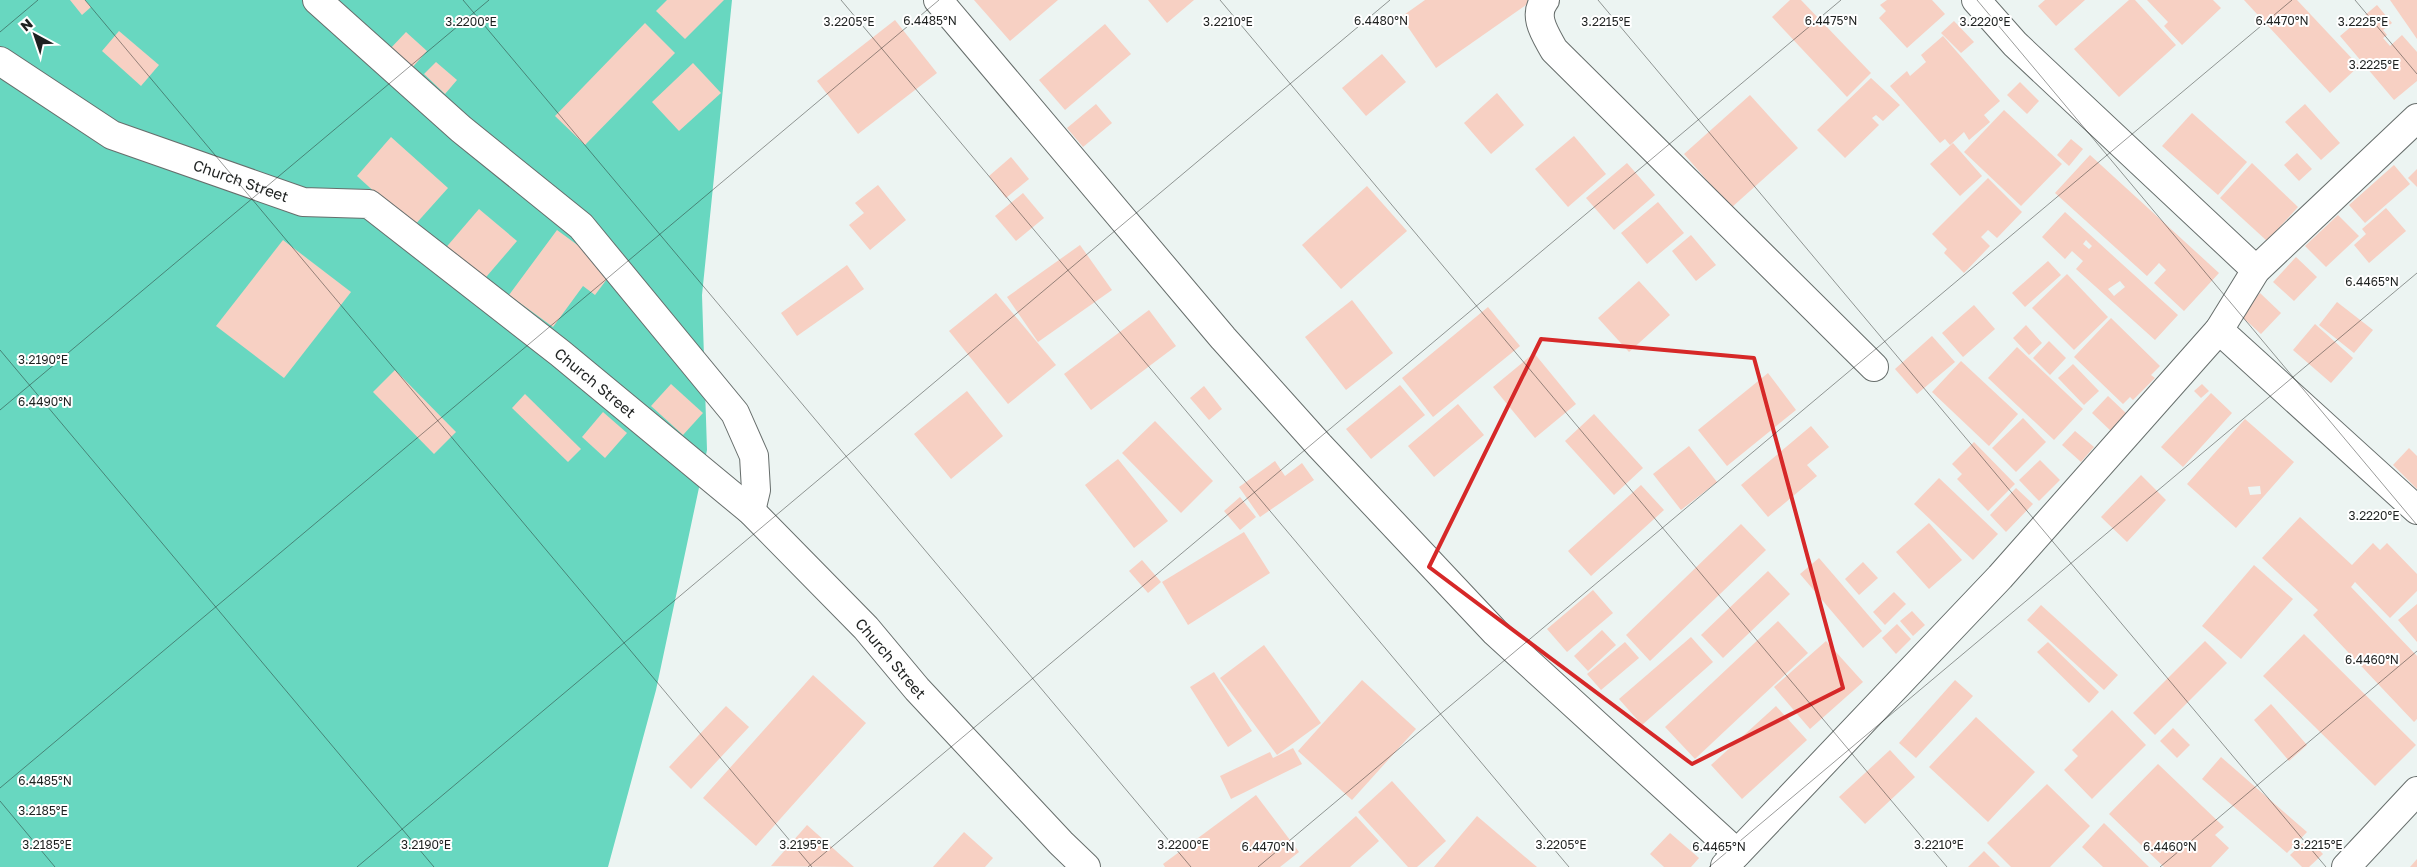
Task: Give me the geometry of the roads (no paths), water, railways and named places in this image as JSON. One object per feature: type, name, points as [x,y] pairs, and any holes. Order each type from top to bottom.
[{"type":"street","points":[[317,0],[460,129],[581,226],[735,413],[754,456],[756,490],[751,511]]},
{"type":"street","points":[[938,0],[1224,338],[1319,445],[1495,632],[1731,860],[2000,577],[2219,330],[2256,270],[2417,118]]},
{"type":"street","points":[[1545,0],[1539,17],[1544,32],[1554,50],[1874,366]]},
{"type":"street","points":[[1976,0],[2015,44],[2256,270]]},
{"type":"street","name":"Church Street","points":[[0,61],[112,135],[303,202],[369,204],[560,353],[751,511],[866,628],[917,689],[1054,836],[1086,867]]},
{"type":"street","points":[[2219,330],[2417,510]]},
{"type":"street","points":[[2346,867],[2417,791]]}]
